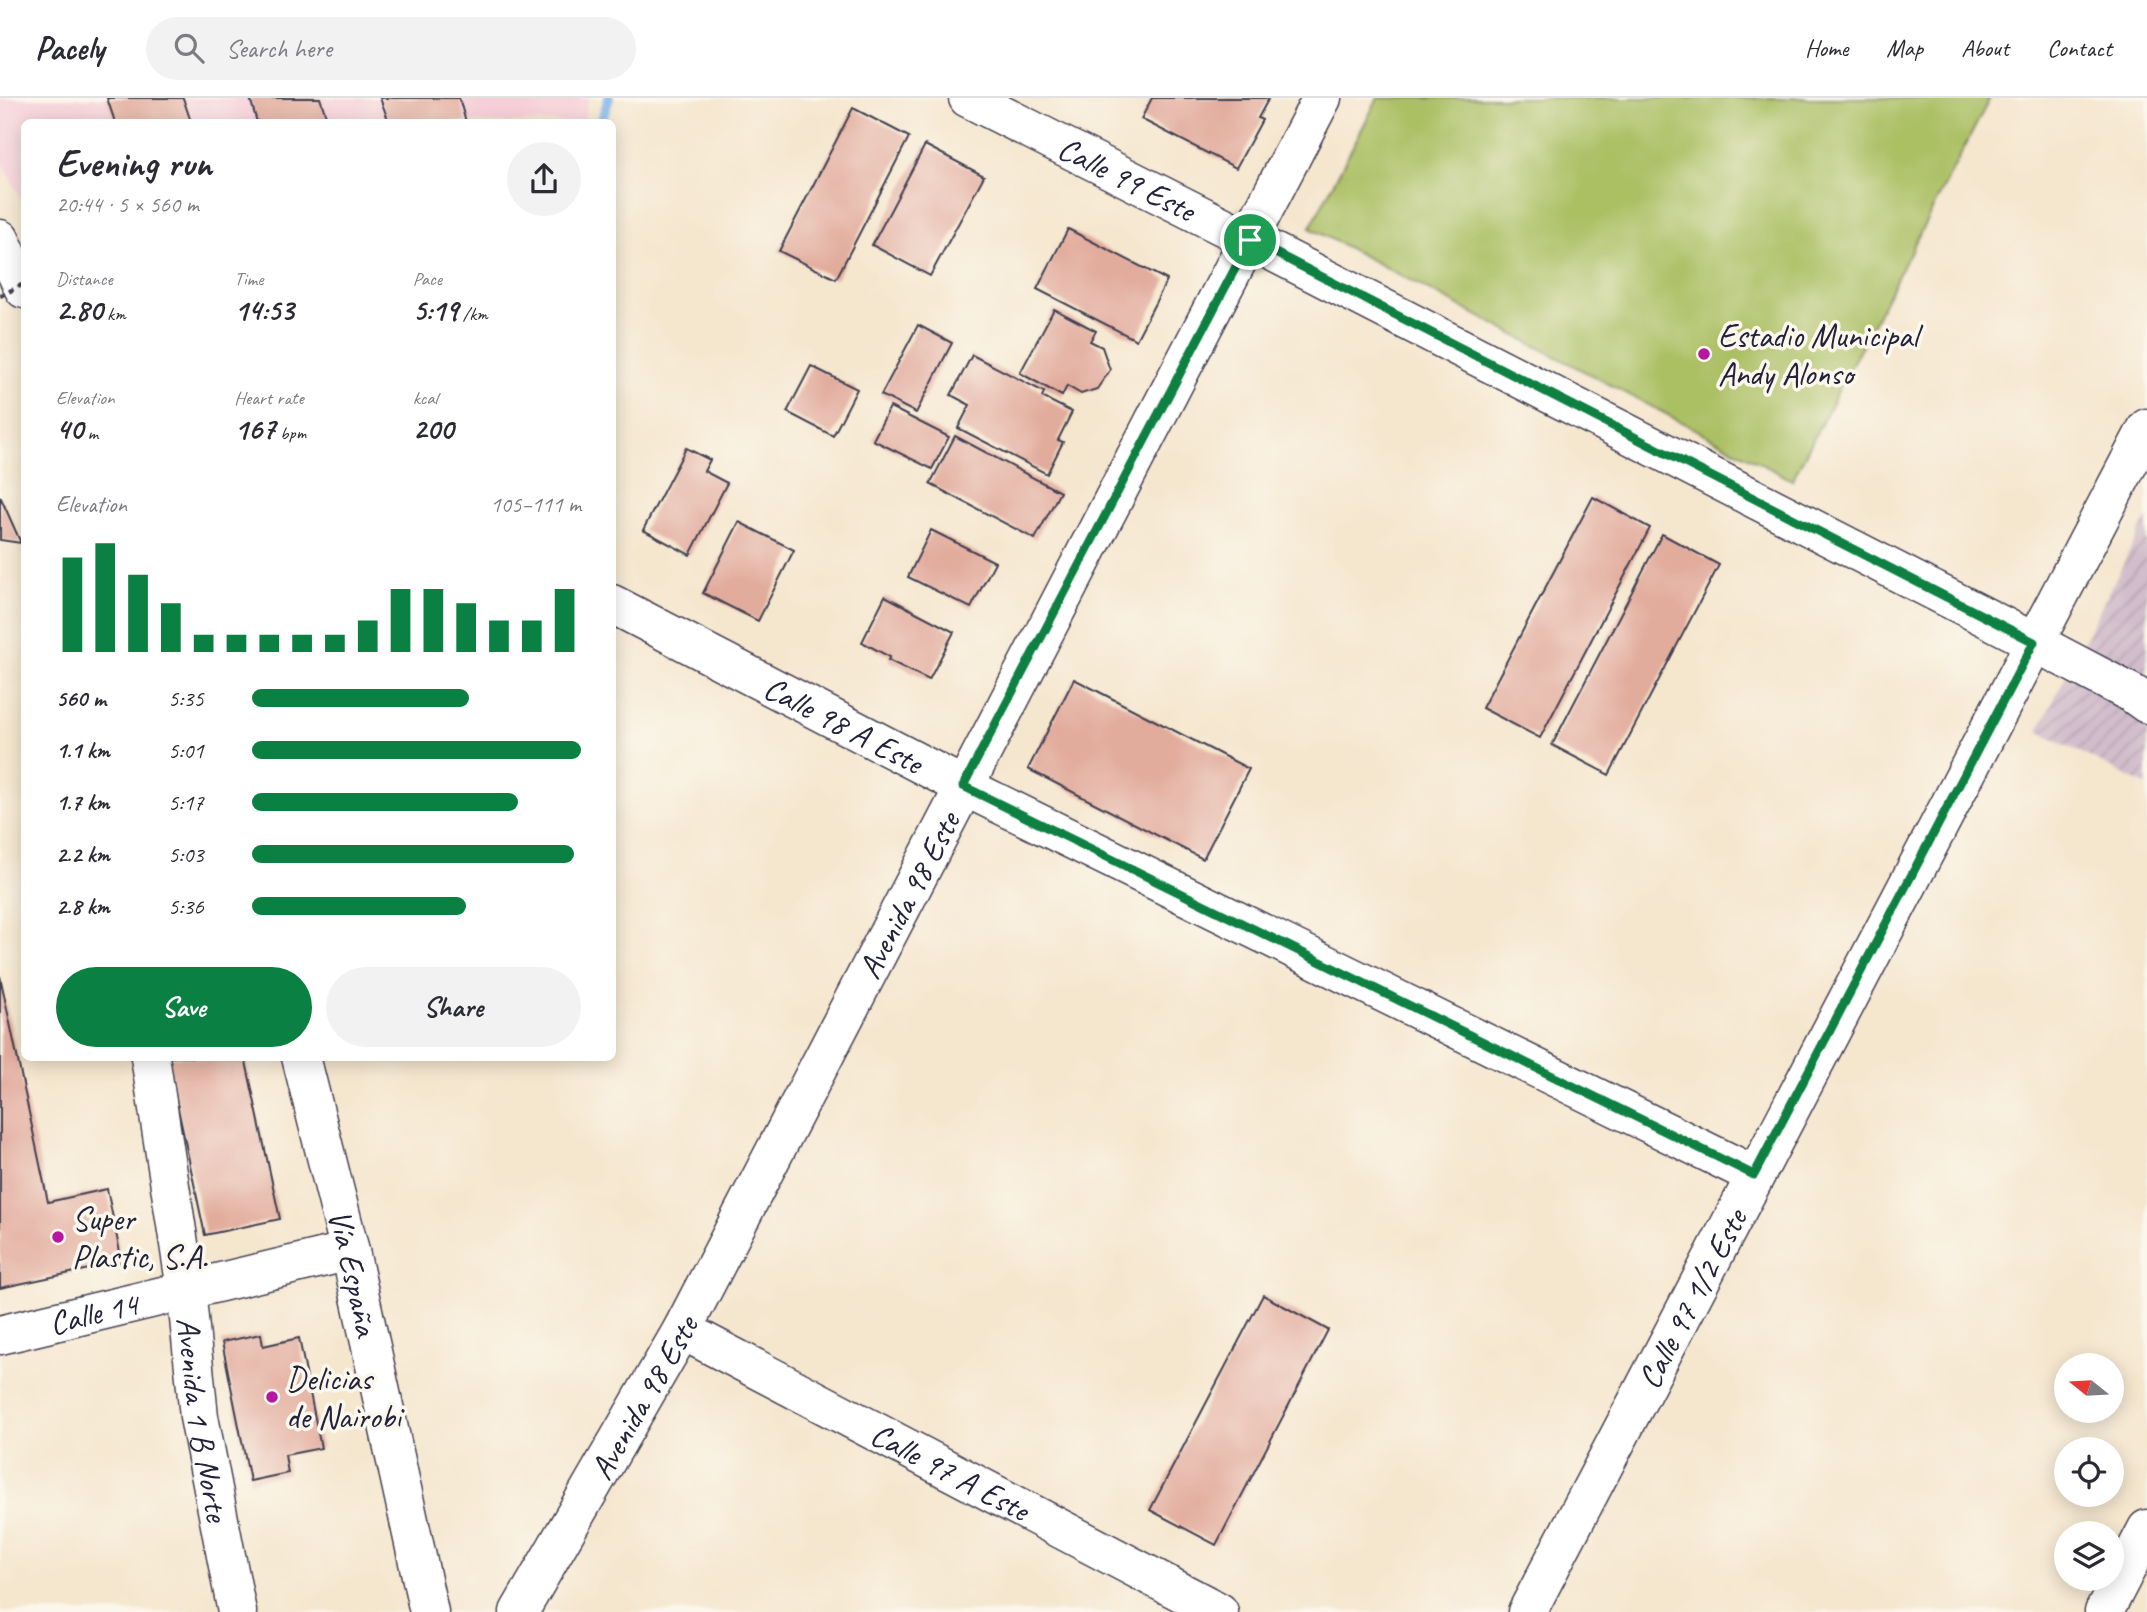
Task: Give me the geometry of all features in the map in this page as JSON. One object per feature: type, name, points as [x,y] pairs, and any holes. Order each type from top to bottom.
[{"type":"street","name":"Calle 99 Este","points":[[968,98],[2034,642],[2147,704]]},
{"type":"street","name":"Avenida 98 Este","points":[[519,1612],[682,1330],[1322,98]]},
{"type":"street","points":[[0,239],[21,280]]},
{"type":"street","name":"Calle 97 1/2 Este","points":[[1527,1612],[2147,428]]},
{"type":"street","name":"Calle 98 A Este","points":[[616,606],[963,786],[1754,1175]]},
{"type":"street","name":"Avenida 1 B Norte","points":[[151,1061],[186,1289],[198,1417],[237,1612]]},
{"type":"street","name":"Vía España","points":[[301,1061],[349,1251],[429,1612]]},
{"type":"street","name":"Calle 14","points":[[0,1335],[349,1251]]},
{"type":"street","name":"Calle 97 A Este","points":[[682,1330],[1219,1612]]},
{"type":"street","points":[[2104,1612],[2147,1529]]},
{"type":"path","points":[[0,296],[21,287]]},
{"type":"shaded area","points":[[0,98],[589,98],[584,119],[21,119],[21,200],[0,158]]},
{"type":"shaded area","points":[[2147,517],[2147,786],[2038,731]]},
{"type":"green space","name":"Estadio Municipal Andy Alonso","points":[[1378,98],[1990,98],[1792,480],[1310,228]]},
{"type":"building","points":[[107,98],[183,98],[190,119],[114,119]]},
{"type":"building","points":[[250,98],[320,98],[327,119],[256,119]]},
{"type":"building","points":[[380,98],[459,98],[465,119],[388,119]]},
{"type":"building","points":[[1152,98],[1269,98],[1258,118],[1262,120],[1236,168],[1141,119]]},
{"type":"building","points":[[853,108],[909,137],[836,279],[779,251]]},
{"type":"building","points":[[925,145],[984,176],[930,276],[872,245]]},
{"type":"building","points":[[1068,229],[1167,280],[1136,340],[1037,289]]},
{"type":"building","points":[[1054,309],[1096,331],[1090,341],[1102,347],[1110,370],[1097,389],[1081,394],[1067,386],[1062,396],[1020,373]]},
{"type":"building","points":[[918,325],[952,343],[916,413],[881,395]]},
{"type":"building","points":[[972,355],[1044,392],[1042,397],[1072,412],[1058,440],[1063,442],[1047,474],[958,428],[970,405],[951,395]]},
{"type":"building","points":[[811,366],[857,389],[833,436],[787,412]]},
{"type":"building","points":[[890,407],[949,437],[932,469],[873,440]]},
{"type":"building","points":[[955,436],[1060,492],[1035,539],[930,484]]},
{"type":"building","points":[[686,448],[710,460],[704,471],[727,483],[690,555],[643,530]]},
{"type":"building","points":[[0,496],[21,543],[0,540]]},
{"type":"building","points":[[1593,497],[1650,528],[1540,738],[1482,708]]},
{"type":"building","points":[[739,522],[794,550],[758,621],[703,593]]},
{"type":"building","points":[[931,530],[995,562],[971,608],[908,577]]},
{"type":"building","points":[[1662,534],[1719,565],[1609,775],[1552,745]]},
{"type":"building","points":[[885,596],[954,632],[929,680],[888,660],[890,657],[862,642]]},
{"type":"building","points":[[1074,679],[1249,769],[1203,859],[1028,769]]},
{"type":"building","name":"Super Plastic, S.A.","points":[[0,976],[48,1202],[107,1189],[122,1262],[0,1288]]},
{"type":"building","points":[[168,1061],[246,1061],[280,1219],[205,1235]]},
{"type":"building","points":[[1263,1295],[1328,1330],[1216,1545],[1150,1510]]},
{"type":"building","name":"Delicias de Nairobi","points":[[261,1334],[263,1346],[299,1338],[321,1448],[285,1455],[288,1473],[250,1481],[222,1342]]},
{"type":"waterway","points":[[602,119],[609,98]]},
{"type":"place","name":"Estadio Municipal Andy Alonso","points":[[1704,354]]},
{"type":"place","name":"Super Plastic, S.A.","points":[[58,1237]]},
{"type":"place","name":"Delicias de Nairobi","points":[[272,1397]]},
{"type":"route","points":[[1250,240],[2034,642],[1754,1175],[963,786],[1250,240]]}]
